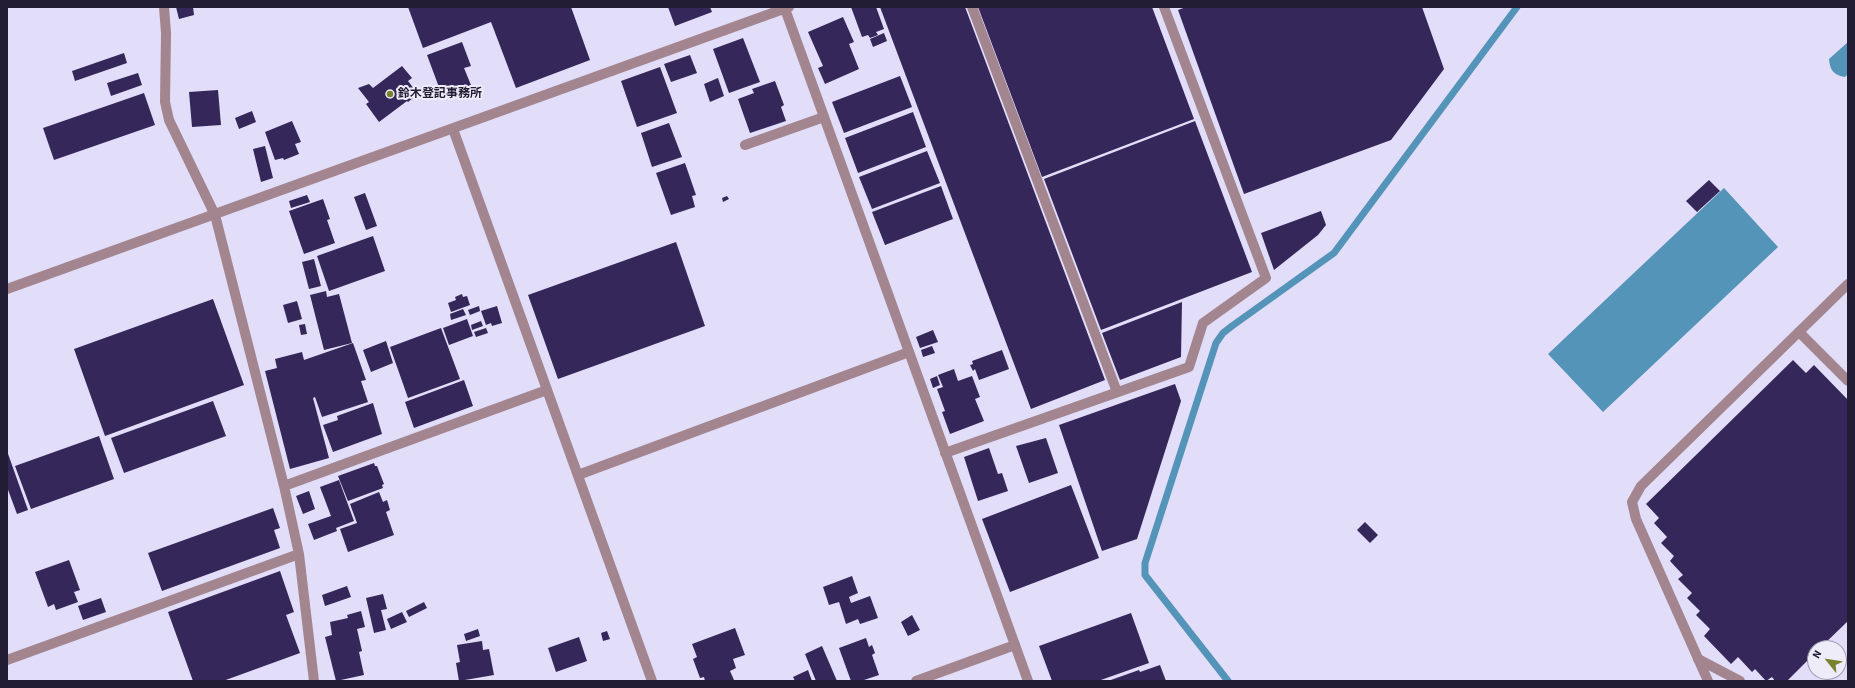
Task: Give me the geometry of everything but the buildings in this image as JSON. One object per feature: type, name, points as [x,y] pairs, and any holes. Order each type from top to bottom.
[{"type":"street","points":[[164,7],[166,33],[165,102],[169,120],[215,215],[284,486],[299,554],[314,681]]},
{"type":"street","points":[[972,7],[1117,392]]},
{"type":"street","points":[[945,453],[1189,367],[1203,323],[1266,278],[1164,7]]},
{"type":"street","points":[[7,289],[787,8],[824,117],[1028,681]]},
{"type":"street","points":[[745,145],[824,117]]},
{"type":"street","points":[[453,128],[652,681]]},
{"type":"street","points":[[1708,681],[1636,519],[1632,502],[1641,486],[1848,284]]},
{"type":"street","points":[[1799,332],[1848,381]]},
{"type":"street","points":[[578,475],[909,352]]},
{"type":"street","points":[[284,486],[547,390]]},
{"type":"street","points":[[7,660],[299,554]]},
{"type":"street","points":[[916,681],[1015,646]]},
{"type":"street","points":[[1698,659],[1740,681]]},
{"type":"water","points":[[1848,42],[1848,74],[1845,77],[1833,72],[1830,67],[1829,59]]},
{"type":"water","points":[[1724,188],[1778,247],[1603,412],[1548,354]]},
{"type":"waterway","points":[[1228,681],[1145,575],[1145,563],[1216,343],[1223,333],[1232,326],[1334,253],[1517,7]]},
{"type":"place","name":"鈴木登記事務所","points":[[390,94]]}]
